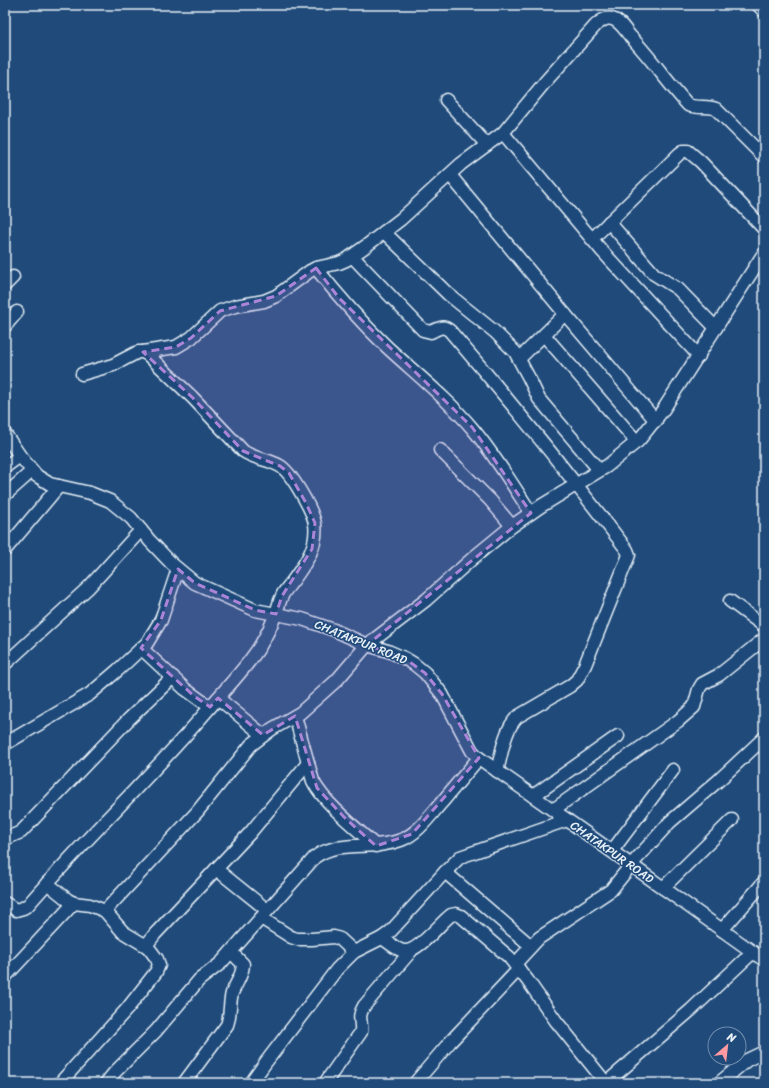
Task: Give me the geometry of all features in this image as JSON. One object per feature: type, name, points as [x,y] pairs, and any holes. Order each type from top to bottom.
[{"type":"street","points":[[758,5],[764,11]]},
{"type":"street","points":[[82,374],[113,365],[134,353],[176,347],[191,338],[220,311],[226,308],[264,301],[276,296],[316,268],[339,263],[352,256],[401,220],[450,175],[503,133],[545,82],[596,25],[608,18],[619,23],[688,105],[696,108],[710,106],[716,109],[764,157]]},
{"type":"street","points":[[446,100],[486,145]]},
{"type":"street","points":[[503,133],[592,239],[698,356]]},
{"type":"street","points":[[592,239],[679,154],[684,151],[688,151],[701,162],[764,229]]},
{"type":"street","points":[[450,175],[656,421]]},
{"type":"street","points":[[609,222],[654,274],[678,289],[716,328]]},
{"type":"street","points":[[384,232],[448,294],[495,332],[515,352],[539,399],[599,470]]},
{"type":"street","points":[[105,911],[197,812],[251,745],[263,735],[295,716],[337,680],[367,645],[426,600],[512,526],[599,470],[637,442],[656,421],[764,253]]},
{"type":"street","points":[[352,256],[423,330],[431,332],[443,327],[450,331],[515,406],[627,550],[628,555],[585,664],[577,680],[570,686],[514,720],[507,732],[497,771]]},
{"type":"street","points":[[316,268],[339,298],[472,428],[489,450],[531,513]]},
{"type":"street","points":[[5,326],[17,312]]},
{"type":"street","points":[[519,359],[565,314]]},
{"type":"street","points":[[544,335],[637,442]]},
{"type":"street","points":[[5,903],[16,910],[28,905],[47,882],[181,742],[260,647],[276,614],[282,596],[305,565],[312,549],[315,535],[314,523],[306,503],[289,473],[280,466],[250,456],[243,451],[193,398],[148,355],[142,352]]},
{"type":"street","name":"CHATAKPUR ROAD","points":[[5,434],[32,471],[43,480],[59,486],[90,493],[110,502],[131,518],[178,569],[195,583],[256,610],[302,619],[404,658],[425,673],[442,694],[472,751],[479,758],[764,960]]},
{"type":"street","points":[[440,450],[490,500],[512,526]]},
{"type":"street","points":[[5,467],[20,456]]},
{"type":"street","points":[[5,495],[32,471]]},
{"type":"street","points":[[5,550],[59,486]]},
{"type":"street","points":[[5,664],[89,587],[141,530]]},
{"type":"street","points":[[5,744],[90,694],[141,648],[154,633],[161,620],[178,569]]},
{"type":"street","points":[[730,601],[764,626]]},
{"type":"street","points":[[553,810],[678,721],[694,708],[699,689],[702,684],[718,675],[764,639]]},
{"type":"street","points":[[141,648],[190,693],[214,703],[263,735]]},
{"type":"street","points":[[5,839],[20,832],[128,719],[173,677]]},
{"type":"street","points":[[295,716],[308,763],[317,788],[344,817],[376,846]]},
{"type":"street","points":[[533,796],[618,736]]},
{"type":"street","points":[[415,1083],[517,967],[531,946],[539,938],[608,893],[670,822],[719,780],[764,738]]},
{"type":"street","points":[[106,1083],[156,1031],[199,980],[221,963],[315,857],[321,852],[334,848],[350,846],[376,846],[401,840],[412,834],[426,821],[479,758]]},
{"type":"street","points":[[148,947],[148,943],[155,934],[250,833],[308,763]]},
{"type":"street","points":[[612,851],[673,770]]},
{"type":"street","points":[[251,1083],[337,969],[354,952],[382,938],[390,932],[445,872],[460,858],[568,820]]},
{"type":"street","points":[[664,888],[732,820]]},
{"type":"street","points":[[216,869],[291,937],[297,939],[334,937],[340,939],[354,952]]},
{"type":"street","points":[[445,872],[531,946]]},
{"type":"street","points":[[47,882],[62,897],[74,903],[90,905],[105,911],[123,932],[148,947],[157,959],[159,965],[156,972],[127,1009],[60,1083]]},
{"type":"street","points":[[722,930],[764,882]]},
{"type":"street","points":[[5,977],[74,903]]},
{"type":"street","points":[[325,1083],[361,1032],[359,1014],[364,1006],[411,951],[451,915],[456,914],[461,916],[498,947],[517,967],[560,1027],[606,1083],[691,1010],[753,952]]},
{"type":"street","points":[[382,938],[397,948],[404,951],[411,951]]},
{"type":"street","points":[[184,1083],[227,1025],[230,1018],[232,994],[243,970],[243,964],[231,952]]},
{"type":"street","points":[[719,1083],[743,1063],[764,1052]]},
{"type":"highlighted area","points":[[316,268],[339,298],[472,427],[531,513],[367,645],[404,658],[425,673],[442,694],[479,758],[412,834],[376,846],[344,817],[317,788],[295,716],[263,735],[218,698],[210,707],[194,696],[141,648],[161,620],[178,569],[195,583],[255,610],[276,614],[282,596],[312,549],[315,523],[306,503],[289,473],[280,466],[243,451],[193,398],[143,352],[176,347],[191,338],[220,311],[276,296]]}]
